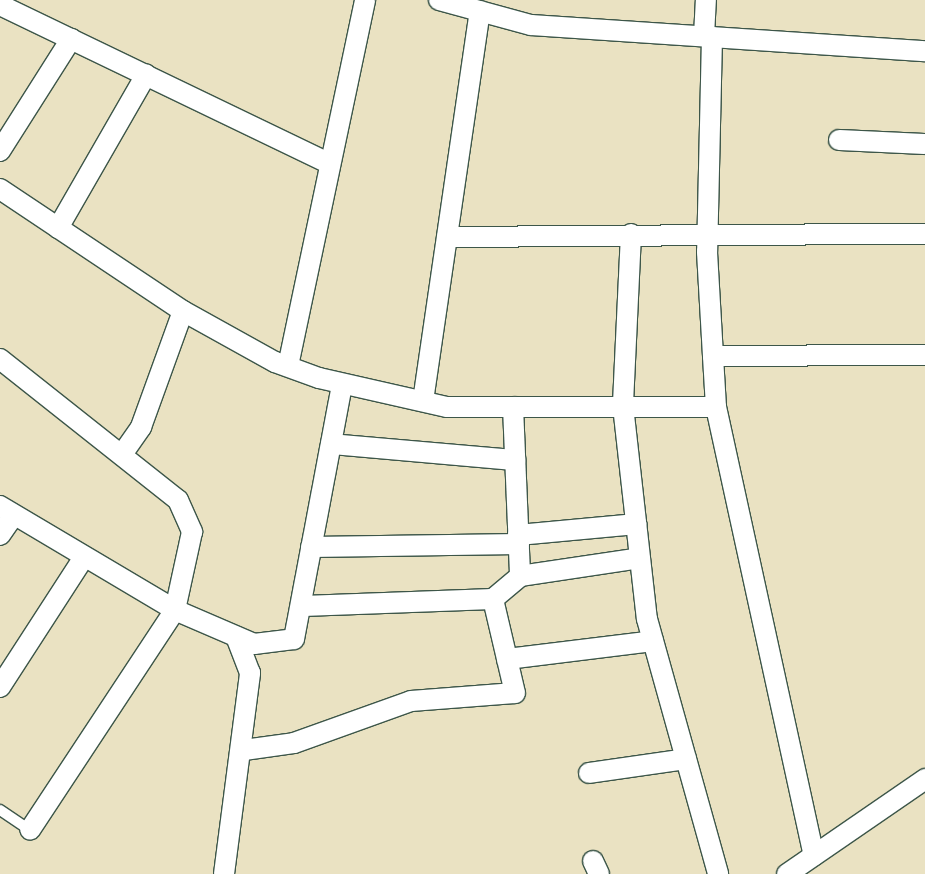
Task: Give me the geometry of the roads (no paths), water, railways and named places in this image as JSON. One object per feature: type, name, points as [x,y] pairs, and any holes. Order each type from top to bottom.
[{"type":"street","points":[[288,366],[365,0]]},
{"type":"street","points":[[439,0],[531,25],[925,51]]},
{"type":"street","points":[[706,0],[708,37],[707,233],[716,407],[814,856]]},
{"type":"street","points":[[0,5],[330,164]]},
{"type":"street","points":[[423,402],[480,11]]},
{"type":"street","points":[[0,151],[71,39]]},
{"type":"street","points":[[58,228],[146,75]]},
{"type":"street","points":[[839,140],[925,144]]},
{"type":"street","points":[[0,189],[183,311],[288,366],[342,384],[447,407],[716,407]]},
{"type":"street","points":[[447,237],[707,233],[925,234]]},
{"type":"street","points":[[631,234],[622,406],[640,558],[653,641],[718,874]]},
{"type":"street","points":[[124,453],[141,427],[183,311]]},
{"type":"street","points":[[713,356],[925,355]]},
{"type":"street","points":[[0,359],[124,453],[178,500],[192,532],[175,610],[30,830]]},
{"type":"street","points":[[0,536],[7,510],[175,610],[254,644],[294,639],[303,606],[342,384]]},
{"type":"street","points":[[513,407],[520,576]]},
{"type":"street","points":[[331,444],[515,460]]},
{"type":"street","points":[[312,547],[519,539],[636,524]]},
{"type":"street","points":[[0,686],[84,557]]},
{"type":"street","points":[[303,606],[493,599],[520,576],[640,558]]},
{"type":"street","points":[[244,750],[294,742],[411,701],[515,693],[493,599]]},
{"type":"street","points":[[224,874],[244,750],[250,673],[236,637]]},
{"type":"street","points":[[507,659],[653,641]]},
{"type":"street","points":[[590,773],[686,759]]},
{"type":"street","points":[[786,874],[925,779]]},
{"type":"lane","points":[[0,810],[30,830]]}]
